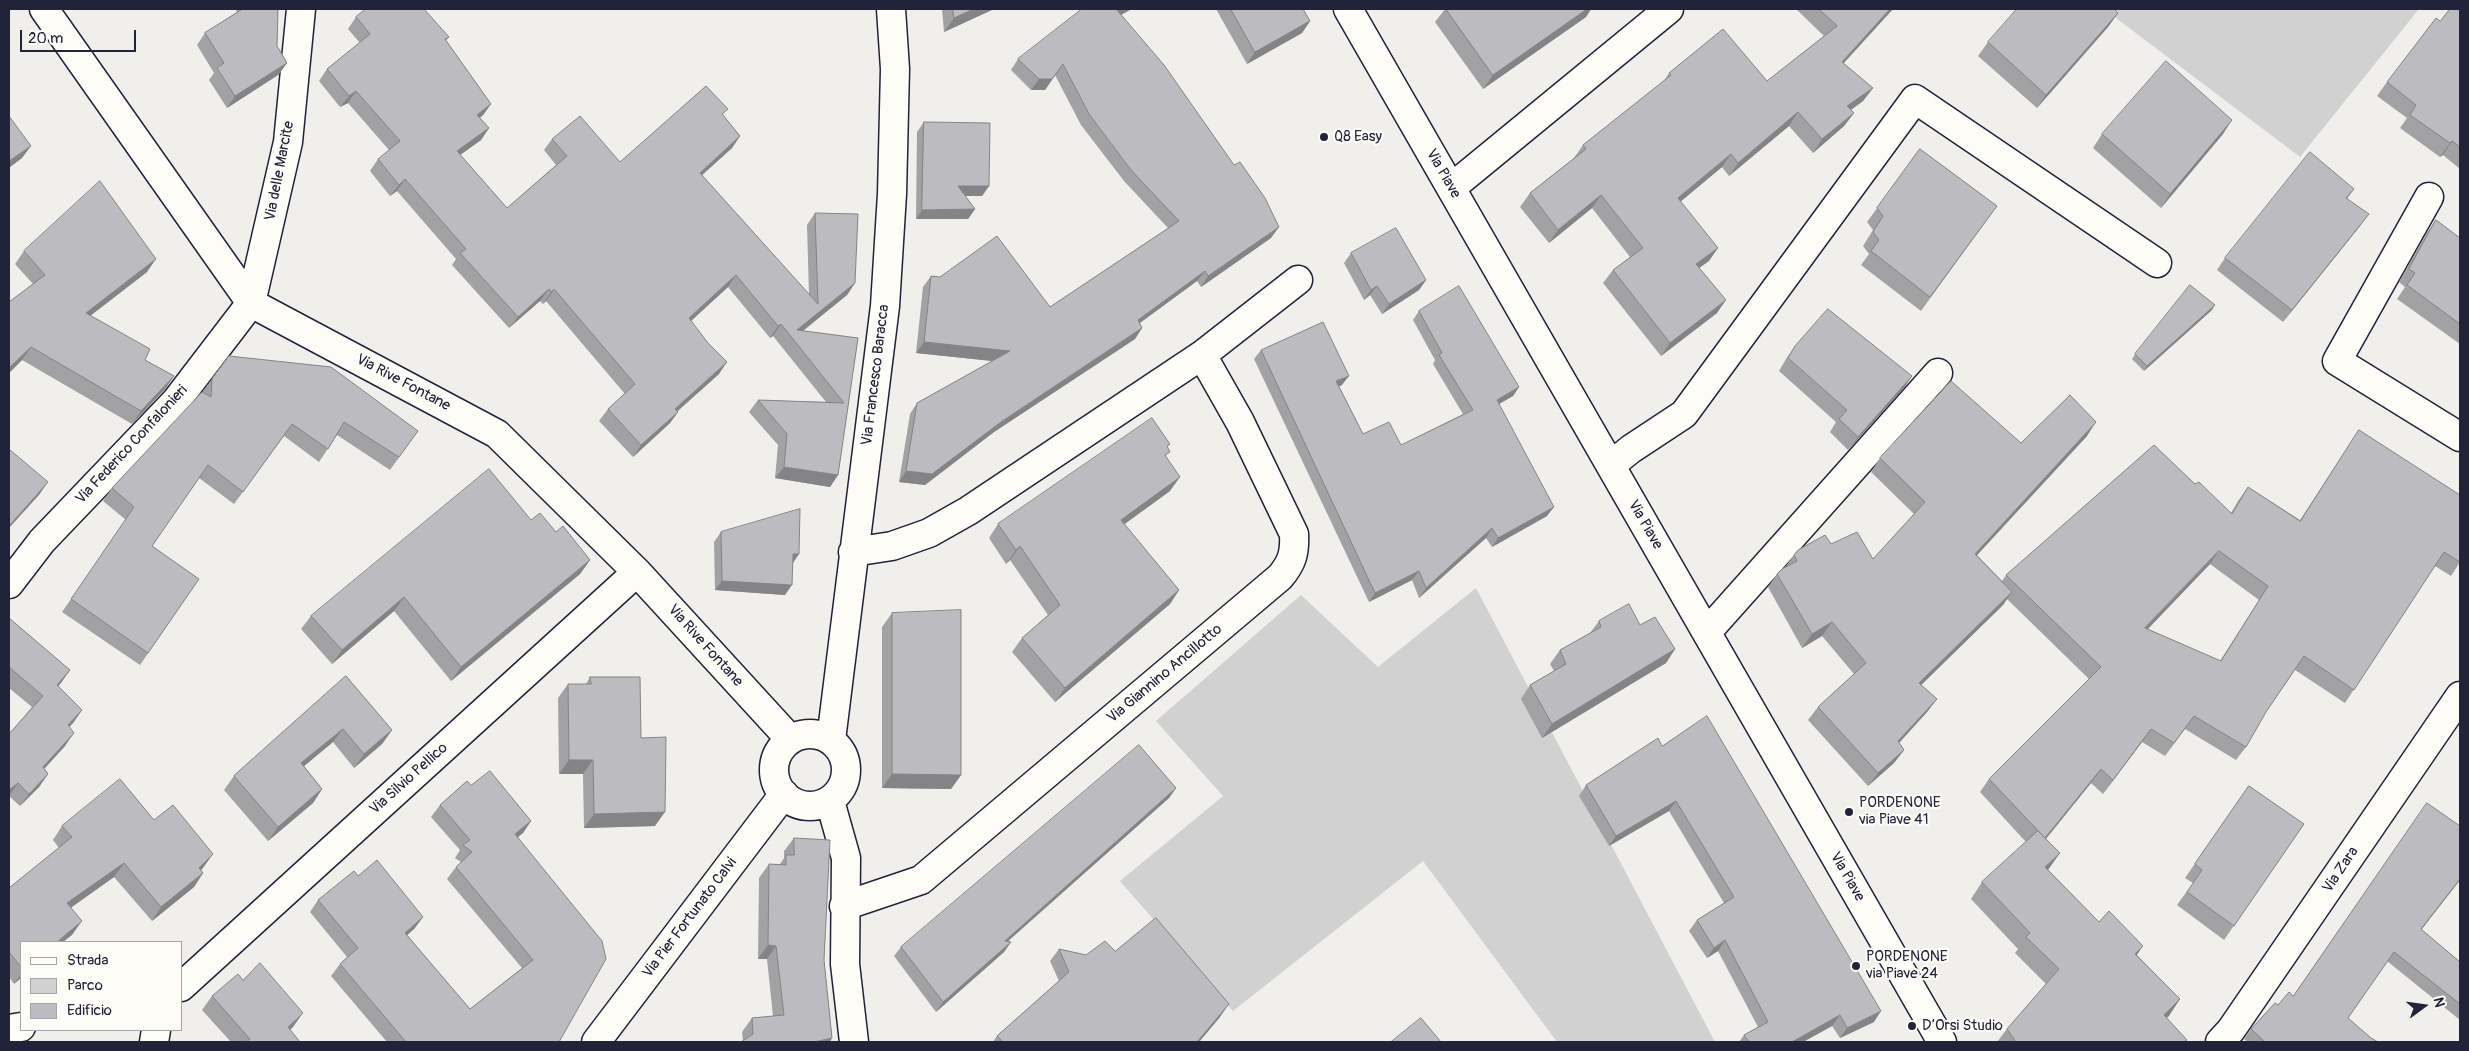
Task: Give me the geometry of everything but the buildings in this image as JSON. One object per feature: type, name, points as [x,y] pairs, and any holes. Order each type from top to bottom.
[{"type":"street","name":"Via Rive Fontane","points":[[44,9],[251,303],[497,434],[637,572],[790,739]]},
{"type":"street","name":"Via delle Marcite","points":[[251,303],[288,142],[301,9]]},
{"type":"street","name":"Via Francesco Baracca","points":[[831,740],[885,306],[892,194],[894,79],[891,9]]},
{"type":"street","name":"Via Piave","points":[[1348,9],[1942,1042]]},
{"type":"street","points":[[1451,188],[1669,9]]},
{"type":"street","points":[[1611,466],[1631,449],[1684,414],[1915,100],[2157,263]]},
{"type":"street","points":[[2429,197],[2337,361],[2460,437]]},
{"type":"street","points":[[853,552],[892,546],[929,532],[968,511],[1202,355],[1298,280]]},
{"type":"street","name":"Via Federico Confalonieri","points":[[9,584],[42,541],[176,401],[251,303]]},
{"type":"street","name":"Via Giannino Ancillotto","points":[[844,906],[921,880],[1280,577],[1291,565],[1295,549],[1294,534],[1240,422],[1202,355]]},
{"type":"street","points":[[1707,632],[1938,373]]},
{"type":"street","name":"Via Silvio Pellico","points":[[182,986],[637,572]]},
{"type":"street","name":"Via Zara","points":[[2220,1042],[2231,1030],[2460,696]]},
{"type":"street","points":[[811,733],[822,735],[831,740],[840,748],[845,759],[847,770],[844,782],[830,801],[818,805],[805,806],[794,802],[784,794],[777,784],[774,772],[776,759],[781,748],[790,739],[811,733]]},
{"type":"street","name":"Via Pier Fortunato Calvi","points":[[596,1042],[784,794]]},
{"type":"street","points":[[830,801],[846,858],[844,906],[845,964],[854,1042]]},
{"type":"green space","points":[[2104,9],[2419,9],[2300,157]]},
{"type":"green space","points":[[1476,588],[1715,1042],[1557,1042],[1423,861],[1233,1011],[1120,881],[1223,796],[1156,721],[1301,595],[1378,667]]},
{"type":"place","name":"Q8 Easy","points":[[1324,137]]},
{"type":"place","name":"PORDENONE via Piave 41","points":[[1849,812]]},
{"type":"place","name":"PORDENONE via Piave 24","points":[[1856,966]]},
{"type":"place","name":"D’Orsi Studio","points":[[1912,1026]]}]
